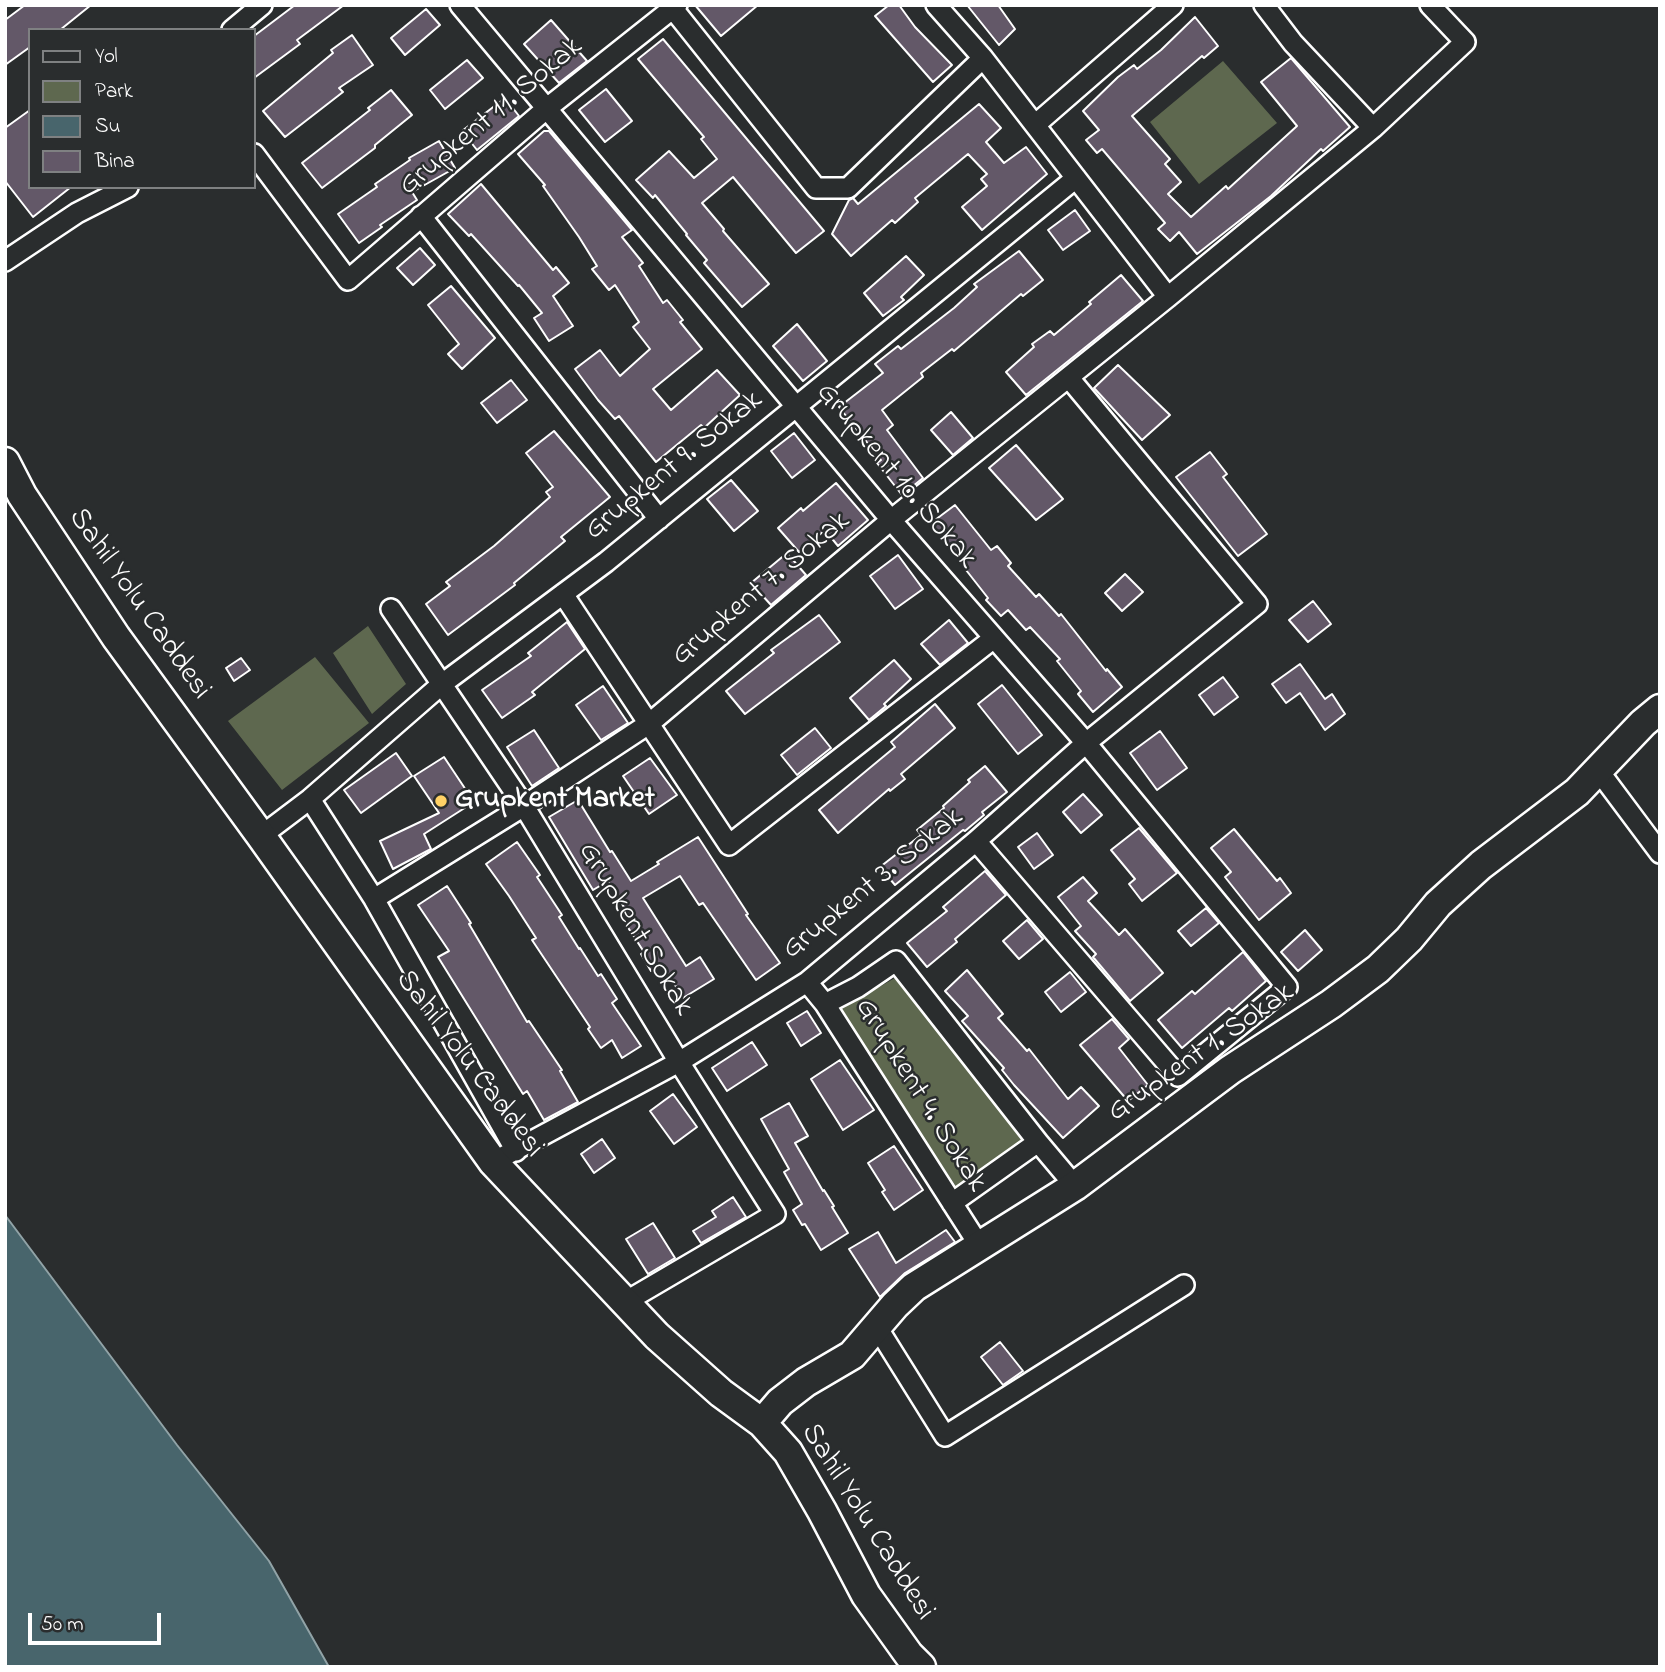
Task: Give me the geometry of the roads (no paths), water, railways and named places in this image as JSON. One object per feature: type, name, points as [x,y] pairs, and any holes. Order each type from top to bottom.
[{"type":"street","points":[[234,28],[262,5]]},
{"type":"street","name":"Grupkent 10. Sokak","points":[[460,5],[891,520],[1086,743],[1287,986],[1178,1076],[976,841]]},
{"type":"street","points":[[936,5],[983,58],[1168,297]]},
{"type":"street","points":[[1035,125],[1173,5]]},
{"type":"street","points":[[1264,5],[1293,43],[1373,128]]},
{"type":"street","name":"Grupkent 7. Sokak","points":[[374,899],[524,806],[650,723],[891,520],[1373,128],[1465,43],[1430,5]]},
{"type":"street","points":[[673,6],[816,188],[848,188],[983,58]]},
{"type":"street","name":"Grupkent 11. Sokak","points":[[256,157],[348,280],[546,109],[673,6]]},
{"type":"street","name":"Grupkent 9. Sokak","points":[[261,836],[310,799],[442,684],[659,519],[1076,178]]},
{"type":"street","points":[[5,261],[77,213],[124,189]]},
{"type":"street","points":[[421,216],[659,519]]},
{"type":"street","name":"Grupkent 3. Sokak","points":[[505,1156],[679,1062],[807,982],[976,841],[1086,743],[1258,604],[1069,377]]},
{"type":"street","name":"Sahil Yolu Caddesi","points":[[5,462],[22,495],[116,637],[261,836],[505,1156],[625,1302],[657,1336],[721,1393],[762,1423],[788,1452],[866,1595],[920,1667]]},
{"type":"street","points":[[563,594],[729,845],[994,638]]},
{"type":"street","name":"Grupkent Sokak","points":[[391,610],[524,806],[679,1062],[775,1214],[625,1302]]},
{"type":"street","name":"Grupkent 1. Sokak","points":[[762,1423],[780,1402],[806,1382],[852,1355],[914,1287],[1075,1186],[1230,1070],[1331,1004],[1378,969],[1409,939],[1438,904],[1481,864],[1577,792],[1660,709]]},
{"type":"street","points":[[1598,770],[1660,853]]},
{"type":"street","points":[[310,799],[374,899],[505,1156]]},
{"type":"street","points":[[825,1004],[858,987],[896,961],[1075,1186]]},
{"type":"street","name":"Grupkent 4. Sokak","points":[[807,982],[825,1004],[979,1245]]},
{"type":"street","points":[[952,1203],[1038,1142]]},
{"type":"street","points":[[877,1327],[945,1436],[1184,1284]]},
{"type":"water","points":[[5,1215],[177,1445],[269,1561],[329,1667],[5,1667]]},
{"type":"place","name":"Grupkent Market","points":[[441,801]]}]
